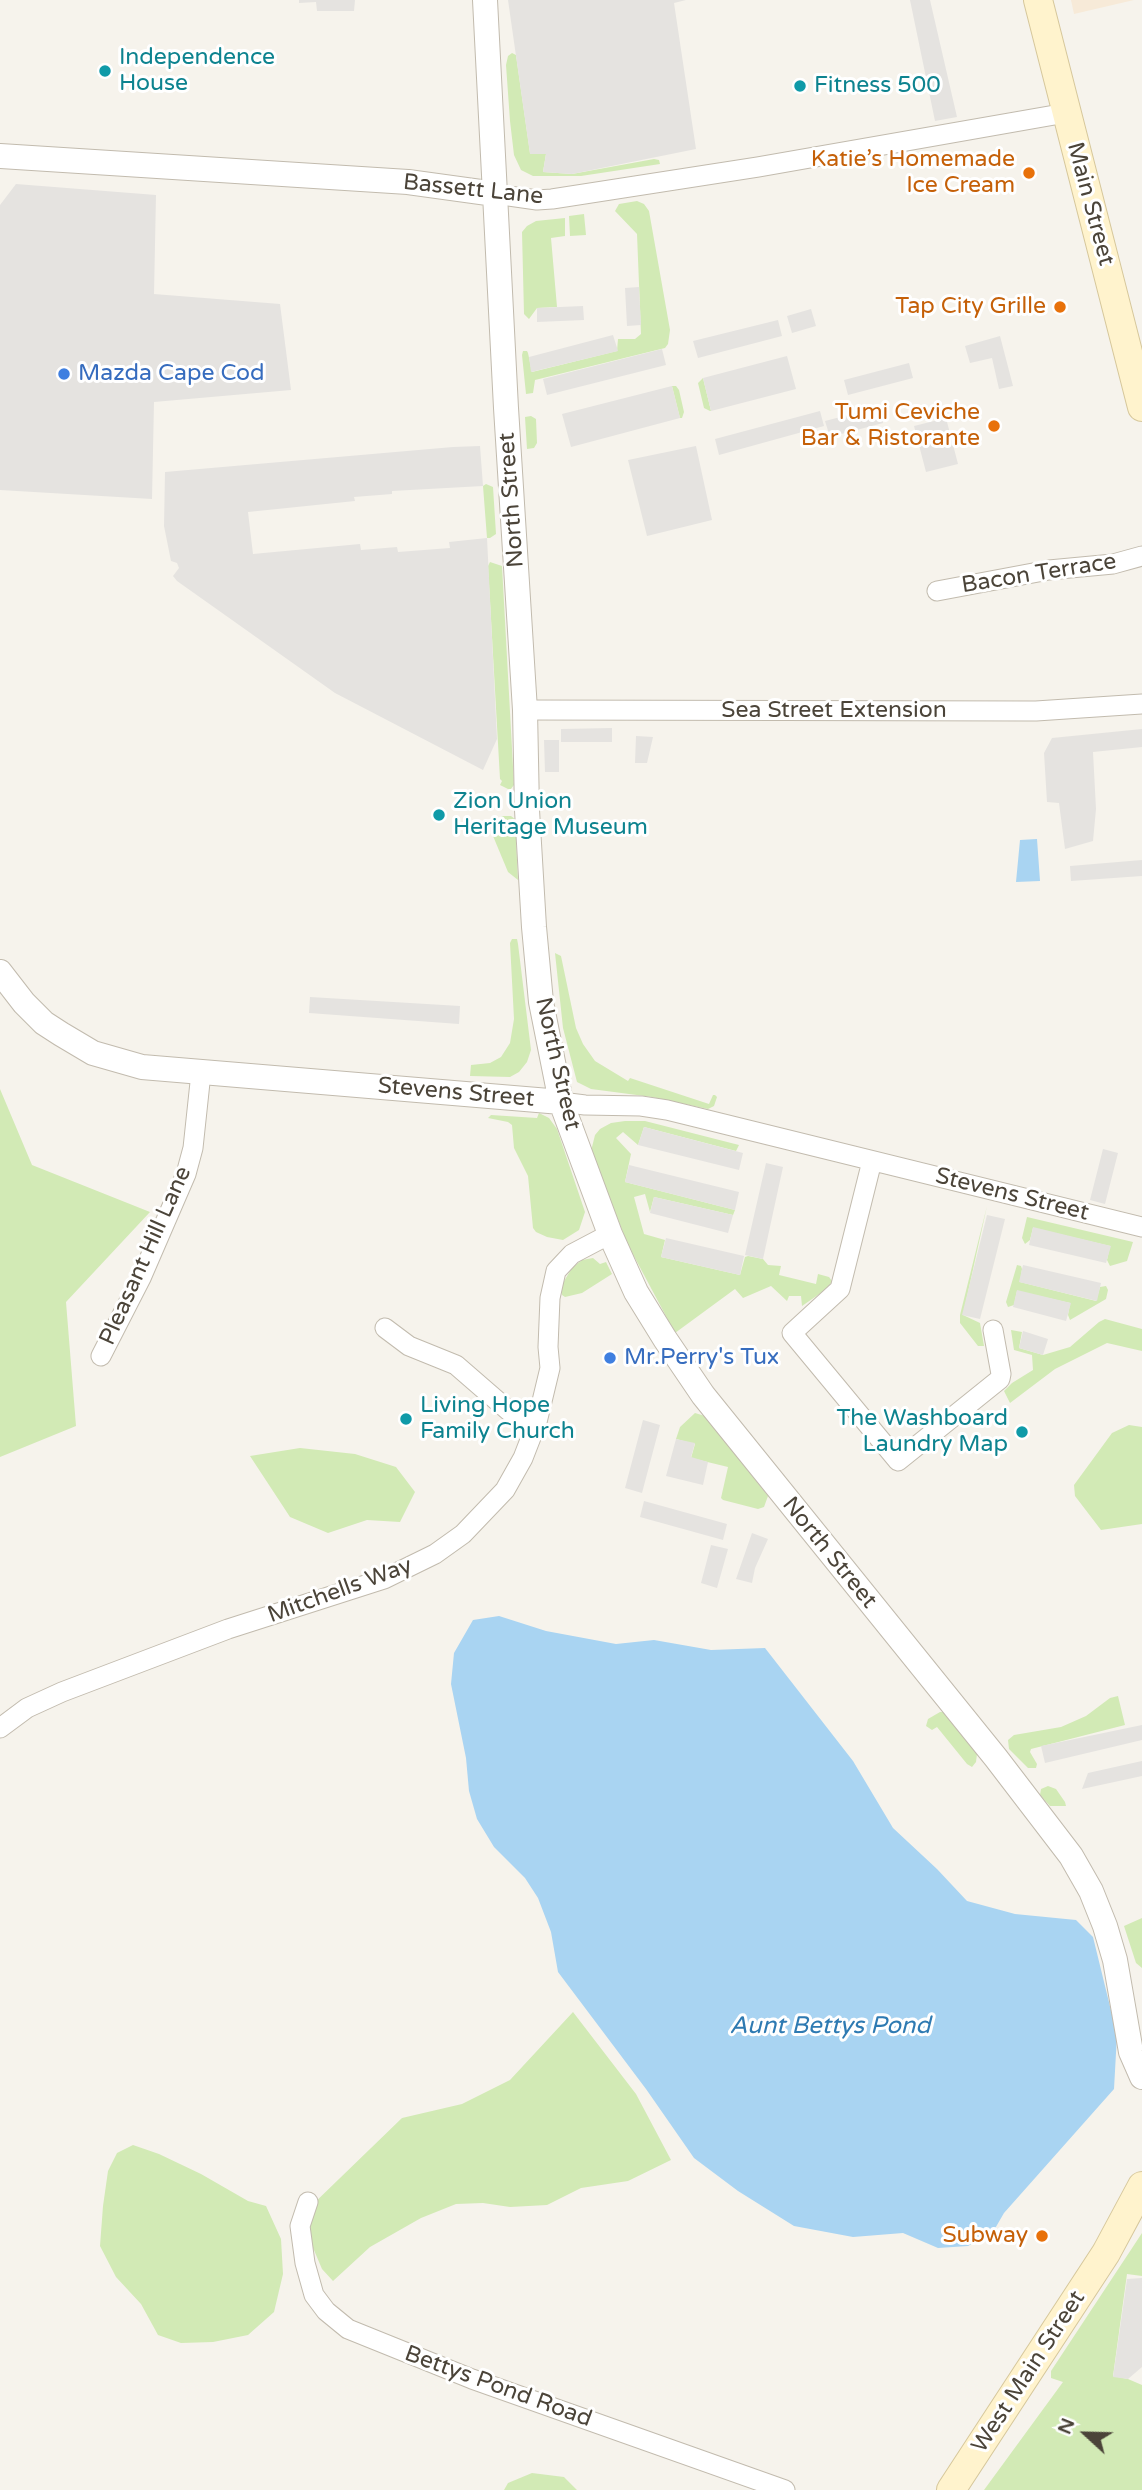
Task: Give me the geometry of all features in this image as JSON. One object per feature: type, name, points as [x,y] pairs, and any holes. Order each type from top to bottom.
[{"type":"main road","name":"Main Street","points":[[1038,0],[1142,407]]},
{"type":"main road","name":"West Main Street","points":[[1107,2253],[1142,2186]]},
{"type":"main road","name":"West Main Street","points":[[951,2490],[1107,2253],[1142,2209]]},
{"type":"street","name":"North Street","points":[[485,0],[537,961],[546,1031],[561,1102],[610,1234],[648,1311],[704,1395],[996,1758],[1071,1856],[1099,1908],[1115,1959],[1131,2052],[1142,2077]]},
{"type":"street","name":"Bassett Lane","points":[[0,156],[408,182],[537,200],[563,198],[1066,113]]},
{"type":"street","name":"Bacon Terrace","points":[[937,591],[1054,569],[1113,564],[1142,556]]},
{"type":"street","name":"Sea Street Extension","points":[[525,710],[1036,711],[1142,704]]},
{"type":"street","name":"Stevens Street","points":[[0,972],[9,986],[44,1023],[93,1052],[142,1068],[667,1110],[1142,1227]]},
{"type":"street","name":"Pleasant Hill Lane","points":[[101,1356],[141,1278],[186,1174],[193,1148],[201,1073]]},
{"type":"street","points":[[872,1161],[840,1289],[792,1333],[898,1461],[996,1382],[1001,1374],[993,1330]]},
{"type":"street","name":"Mitchells Way","points":[[0,1728],[27,1708],[62,1692],[228,1629],[384,1579],[435,1554],[463,1534],[505,1490],[523,1458],[537,1422],[550,1368],[548,1347],[553,1278],[566,1258],[610,1234]]},
{"type":"street","points":[[385,1328],[409,1346],[456,1365],[509,1411],[537,1422]]},
{"type":"street","name":"North Street","points":[[1115,1959],[1142,2009]]},
{"type":"street","name":"Bettys Pond Road","points":[[308,2202],[300,2226],[304,2263],[314,2295],[326,2311],[348,2329],[472,2379],[785,2490]]},
{"type":"shaded area","points":[[299,0],[355,0],[354,11],[317,11],[316,2],[299,3]]},
{"type":"shaded area","points":[[508,0],[686,0],[674,3],[696,149],[572,174],[543,172],[546,154],[530,154]]},
{"type":"shaded area","points":[[910,0],[930,0],[957,117],[935,121]]},
{"type":"shaded area","points":[[1071,0],[1134,0],[1074,14]]},
{"type":"shaded area","points":[[16,184],[156,195],[154,294],[280,304],[291,390],[154,402],[152,499],[0,490],[0,205]]},
{"type":"shaded area","points":[[639,287],[641,325],[627,326],[625,288]]},
{"type":"shaded area","points":[[583,306],[584,320],[537,322],[537,308]]},
{"type":"shaded area","points":[[811,309],[816,326],[792,333],[787,316]]},
{"type":"shaded area","points":[[778,320],[782,336],[698,358],[693,341]]},
{"type":"shaded area","points":[[613,335],[618,351],[531,372],[529,357]]},
{"type":"shaded area","points":[[1000,336],[1013,386],[999,389],[992,358],[970,363],[965,346]]},
{"type":"shaded area","points":[[662,349],[666,365],[547,395],[543,379]]},
{"type":"shaded area","points":[[787,356],[796,389],[711,411],[703,378]]},
{"type":"shaded area","points":[[909,363],[913,378],[848,395],[844,380]]},
{"type":"shaded area","points":[[672,386],[680,418],[571,447],[562,414]]},
{"type":"shaded area","points":[[879,407],[883,423],[830,437],[825,421]]},
{"type":"shaded area","points":[[820,411],[824,426],[719,455],[715,439]]},
{"type":"shaded area","points":[[946,418],[958,464],[926,472],[914,426]]},
{"type":"shaded area","points":[[480,446],[483,486],[392,491],[392,494],[354,497],[355,501],[248,512],[253,554],[360,544],[361,550],[397,547],[398,552],[450,548],[449,542],[487,538],[497,739],[483,770],[335,693],[173,576],[179,568],[177,563],[171,561],[164,526],[165,472]]},
{"type":"shaded area","points":[[696,446],[712,520],[647,536],[628,460]]},
{"type":"shaded area","points":[[612,728],[612,742],[561,742],[561,729]]},
{"type":"shaded area","points":[[1142,729],[1142,747],[1093,752],[1096,809],[1093,841],[1065,849],[1059,803],[1047,802],[1044,753],[1052,738]]},
{"type":"shaded area","points":[[636,736],[653,737],[647,763],[635,763]]},
{"type":"shaded area","points":[[544,740],[559,740],[559,772],[545,772]]},
{"type":"shaded area","points":[[1142,860],[1142,876],[1071,881],[1070,866]]},
{"type":"shaded area","points":[[310,997],[460,1006],[459,1024],[309,1013]]},
{"type":"shaded area","points":[[644,1127],[743,1153],[739,1170],[638,1145]]},
{"type":"shaded area","points":[[1103,1149],[1118,1153],[1105,1204],[1090,1200]]},
{"type":"shaded area","points":[[766,1163],[783,1167],[763,1259],[745,1255]]},
{"type":"shaded area","points":[[629,1165],[739,1192],[735,1210],[625,1182]]},
{"type":"shaded area","points":[[654,1197],[733,1215],[728,1233],[650,1213]]},
{"type":"shaded area","points":[[987,1215],[1005,1219],[980,1319],[962,1315]]},
{"type":"shaded area","points":[[1033,1227],[1111,1246],[1106,1263],[1029,1245]]},
{"type":"shaded area","points":[[666,1238],[744,1256],[740,1275],[661,1257]]},
{"type":"shaded area","points":[[1023,1265],[1101,1283],[1097,1301],[1019,1282]]},
{"type":"shaded area","points":[[1017,1290],[1071,1303],[1066,1321],[1013,1307]]},
{"type":"shaded area","points":[[1023,1331],[1048,1339],[1043,1355],[1019,1348]]},
{"type":"shaded area","points":[[643,1420],[660,1425],[642,1493],[625,1488]]},
{"type":"shaded area","points":[[676,1439],[695,1443],[691,1457],[708,1462],[703,1485],[666,1476]]},
{"type":"shaded area","points":[[644,1501],[727,1524],[723,1540],[640,1517]]},
{"type":"shaded area","points":[[752,1533],[768,1539],[755,1568],[752,1583],[736,1579]]},
{"type":"shaded area","points":[[711,1545],[728,1549],[717,1588],[701,1583]]},
{"type":"shaded area","points":[[1142,1725],[1142,1740],[1045,1763],[1041,1746]]},
{"type":"shaded area","points":[[1142,1761],[1142,1776],[1082,1789],[1088,1773]]},
{"type":"shaded area","points":[[1142,2278],[1142,2367],[1128,2379],[1113,2377],[1127,2279]]},
{"type":"green space","points":[[512,53],[516,55],[530,153],[546,154],[543,172],[572,174],[654,159],[659,160],[660,164],[581,176],[533,176],[521,170],[514,155],[510,121],[506,65],[508,56]]},
{"type":"green space","points":[[637,201],[644,204],[649,211],[670,330],[668,344],[665,348],[535,380],[533,393],[526,394],[523,351],[528,353],[532,372],[617,351],[618,339],[635,339],[641,334],[637,234],[615,211],[619,204]]},
{"type":"green space","points":[[584,214],[586,235],[570,236],[569,216]]},
{"type":"green space","points":[[565,218],[565,236],[551,238],[557,307],[537,308],[529,319],[524,314],[522,232],[536,221]]},
{"type":"green space","points":[[703,378],[711,411],[704,408],[698,383]]},
{"type":"green space","points":[[672,386],[679,390],[684,412],[682,418],[680,418]]},
{"type":"green space","points":[[525,417],[536,419],[537,443],[534,448],[527,449]]},
{"type":"green space","points":[[486,484],[493,487],[496,534],[490,538],[487,538],[483,486]]},
{"type":"green space","points":[[490,562],[502,566],[514,785],[510,790],[500,785],[502,781],[488,566]]},
{"type":"green space","points":[[502,816],[515,819],[518,880],[508,872],[493,836],[494,824]]},
{"type":"green space","points":[[512,939],[517,939],[518,944],[531,1050],[527,1062],[519,1072],[510,1077],[470,1076],[471,1065],[490,1063],[501,1057],[510,1043],[514,1019]]},
{"type":"green space","points":[[555,953],[561,956],[576,1028],[595,1061],[628,1081],[630,1078],[709,1104],[715,1095],[717,1097],[714,1106],[708,1109],[652,1097],[591,1089],[577,1082],[563,1028]]},
{"type":"green space","points":[[0,1089],[32,1165],[150,1212],[66,1302],[76,1426],[0,1457]]},
{"type":"green space","points":[[539,1113],[549,1118],[557,1129],[585,1212],[579,1230],[563,1240],[547,1237],[533,1228],[528,1176],[514,1148],[512,1125],[488,1118],[491,1115],[537,1118]]},
{"type":"green space","points":[[645,1121],[739,1145],[736,1151],[644,1127],[638,1145],[623,1132],[616,1138],[631,1154],[625,1182],[735,1210],[733,1215],[654,1197],[650,1212],[645,1194],[634,1197],[644,1234],[665,1240],[661,1257],[740,1275],[745,1257],[748,1256],[763,1259],[768,1265],[781,1266],[779,1275],[816,1284],[818,1274],[829,1277],[832,1281],[828,1288],[802,1306],[801,1296],[789,1296],[787,1301],[771,1286],[743,1298],[735,1289],[675,1333],[628,1245],[591,1151],[595,1135],[600,1129],[611,1123]]},
{"type":"green space","points":[[987,1206],[963,1315],[980,1323],[984,1346],[978,1346],[960,1323],[960,1315]]},
{"type":"green space","points":[[1027,1217],[1133,1242],[1127,1261],[1110,1266],[1107,1260],[1110,1246],[1033,1228],[1030,1240],[1025,1244],[1022,1238]]},
{"type":"green space","points":[[593,1258],[600,1264],[606,1262],[612,1274],[582,1293],[565,1297],[562,1295],[561,1286],[572,1268],[582,1260]]},
{"type":"green space","points":[[1017,1265],[1022,1269],[1020,1282],[1096,1301],[1100,1287],[1106,1286],[1106,1299],[1070,1320],[1070,1303],[1017,1291],[1014,1305],[1008,1307],[1006,1302]]},
{"type":"green space","points":[[1105,1319],[1142,1329],[1142,1351],[1107,1343],[1055,1369],[1010,1403],[1004,1391],[1033,1370],[1032,1355],[1014,1350],[1011,1330],[1022,1332],[1019,1348],[1043,1355],[1070,1347]]},
{"type":"green space","points":[[695,1413],[705,1416],[768,1496],[764,1507],[758,1509],[723,1500],[721,1498],[728,1467],[691,1458],[695,1444],[676,1439],[680,1427]]},
{"type":"green space","points":[[1129,1425],[1142,1427],[1142,1524],[1101,1530],[1075,1496],[1074,1485],[1112,1433]]},
{"type":"green space","points":[[300,1448],[355,1454],[396,1467],[415,1492],[400,1522],[367,1520],[328,1533],[290,1517],[250,1456]]},
{"type":"green space","points":[[1118,1696],[1125,1725],[1031,1749],[1036,1768],[1028,1768],[1009,1749],[1008,1740],[1014,1735],[1061,1727],[1086,1716],[1110,1698]]},
{"type":"green space","points":[[944,1712],[977,1754],[972,1767],[937,1727],[932,1730],[926,1726],[928,1719]]},
{"type":"green space","points":[[1048,1786],[1056,1789],[1066,1806],[1050,1806],[1040,1795],[1041,1789]]},
{"type":"green space","points":[[1142,1918],[1142,1968],[1136,1963],[1124,1926]]},
{"type":"green space","points":[[573,2012],[636,2094],[671,2160],[628,2181],[581,2188],[547,2205],[510,2207],[483,2203],[456,2204],[421,2218],[370,2247],[333,2281],[322,2269],[308,2236],[308,2209],[402,2118],[462,2104],[510,2080]]},
{"type":"green space","points":[[133,2145],[201,2174],[248,2201],[266,2206],[281,2239],[283,2274],[274,2312],[248,2335],[213,2342],[181,2343],[158,2335],[141,2304],[116,2277],[100,2246],[103,2206],[108,2171],[117,2153]]},
{"type":"green space","points":[[1142,2233],[1142,2276],[1127,2274],[1113,2376],[1142,2385],[1142,2490],[984,2490],[1063,2382],[1051,2378],[1051,2371]]},
{"type":"green space","points":[[532,2473],[564,2477],[577,2490],[504,2490],[508,2483]]},
{"type":"water","points":[[1037,839],[1040,881],[1016,882],[1020,840]]},
{"type":"water","name":"Aunt Bettys Pond","points":[[499,1616],[546,1631],[616,1644],[654,1640],[711,1650],[765,1648],[853,1761],[893,1828],[967,1901],[1015,1914],[1076,1920],[1093,1937],[1117,2035],[1114,2089],[1004,2213],[993,2232],[968,2246],[938,2248],[903,2233],[853,2237],[794,2226],[738,2191],[694,2158],[558,1972],[551,1932],[538,1898],[525,1878],[494,1847],[477,1819],[469,1791],[466,1758],[451,1684],[454,1653],[473,1620]]},
{"type":"place","name":"Independence House","points":[[105,71]]},
{"type":"place","name":"Fitness 500","points":[[800,86]]},
{"type":"place","name":"Katie’s Homemade Ice Cream","points":[[1029,173]]},
{"type":"place","name":"Tap City Grille","points":[[1060,307]]},
{"type":"place","name":"Mazda Cape Cod","points":[[64,374]]},
{"type":"place","name":"Tumi Ceviche Bar & Ristorante","points":[[994,426]]},
{"type":"place","name":"Zion Union Heritage Museum","points":[[439,815]]},
{"type":"place","name":"Mr.Perry's Tux","points":[[610,1358]]},
{"type":"place","name":"Living Hope Family Church","points":[[406,1419]]},
{"type":"place","name":"The Washboard Laundry Map","points":[[1022,1432]]},
{"type":"place","name":"Subway","points":[[1042,2236]]}]
